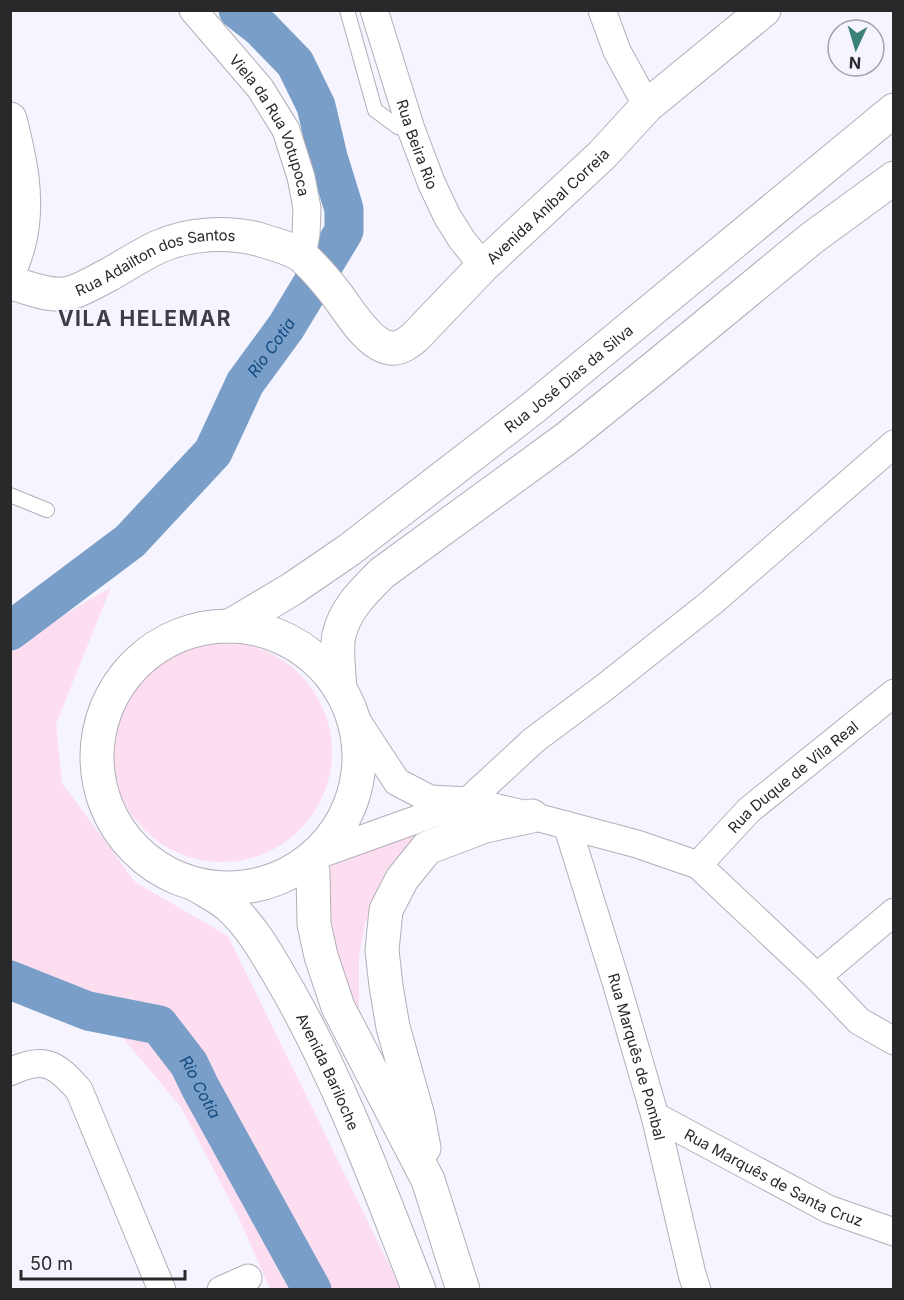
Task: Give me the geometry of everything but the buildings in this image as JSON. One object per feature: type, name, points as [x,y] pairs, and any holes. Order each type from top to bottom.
[{"type":"main road","name":"Avenida Aníbal Correia","points":[[302,256],[336,295],[358,325],[377,343],[388,348],[406,345],[483,266],[602,155],[647,106],[764,10]]},
{"type":"main road","name":"Rua José Dias da Silva","points":[[230,626],[292,589],[349,550],[533,408],[894,110]]},
{"type":"main road","points":[[10,119],[22,167],[25,204],[20,239],[10,270]]},
{"type":"main road","points":[[345,700],[319,663],[293,643],[262,631],[230,626],[198,629],[169,640],[142,657],[121,681],[105,708],[97,739],[97,770],[104,801],[118,829],[138,853],[164,872],[194,884],[236,888],[277,878],[313,858],[334,834],[344,817],[358,779],[359,749],[345,700],[338,637],[348,612],[358,597],[382,573],[567,438],[812,238],[894,178]]},
{"type":"main road","name":"Rua Adailton dos Santos","points":[[10,283],[52,294],[66,294],[102,278],[159,247],[189,237],[247,236],[302,256]]},
{"type":"main road","points":[[463,1290],[429,1180],[418,1116],[393,1027],[382,950],[386,910],[402,879],[427,848],[485,826],[532,816]]},
{"type":"main road","points":[[313,858],[314,924],[321,956],[338,1007],[429,1180]]},
{"type":"main road","name":"Avenida Bariloche","points":[[194,884],[228,905],[253,933],[278,972],[310,1030],[358,1137],[419,1290]]},
{"type":"street","name":"Viela da Rua Votupoca","points":[[194,10],[260,88],[286,130],[301,177],[307,208],[302,256]]},
{"type":"street","name":"Rua Beira Rio","points":[[374,10],[411,129],[431,182],[447,216],[462,240],[483,266]]},
{"type":"street","points":[[602,10],[617,51],[647,106]]},
{"type":"street","points":[[313,858],[468,801],[534,740],[712,602],[894,444]]},
{"type":"street","name":"Rua Duque de Vila Real","points":[[698,865],[749,810],[894,693]]},
{"type":"street","points":[[345,700],[397,782],[430,799],[468,801],[532,816],[637,844],[698,865],[859,1021],[894,1041]]},
{"type":"street","name":"Rua Marquês de Pombal","points":[[567,825],[655,1116],[697,1290]]},
{"type":"street","points":[[816,977],[894,912]]},
{"type":"street","points":[[10,1072],[26,1065],[41,1063],[55,1066],[79,1090],[162,1290]]},
{"type":"street","name":"Rua Marquês de Santa Cruz","points":[[655,1116],[828,1209],[894,1232]]},
{"type":"street","points":[[221,1290],[248,1278]]},
{"type":"lane","points":[[347,10],[375,110],[398,127],[411,129]]},
{"type":"lane","points":[[10,495],[47,510]]},
{"type":"shaded area","points":[[111,587],[56,724],[62,783],[135,882],[228,936],[401,1289],[270,1289],[238,1216],[181,1107],[79,986],[11,988],[11,647]]},
{"type":"shaded area","points":[[211,642],[233,642],[264,650],[283,660],[300,674],[314,691],[324,710],[330,730],[332,752],[330,774],[324,794],[314,813],[300,830],[283,844],[254,858],[233,862],[211,862],[190,858],[170,849],[152,837],[137,822],[116,784],[112,763],[112,741],[116,720],[125,700],[137,682],[152,667],[190,646]]},
{"type":"shaded area","points":[[425,829],[390,865],[365,923],[359,957],[359,1012],[335,951],[321,902],[332,863],[368,849],[384,846],[415,831]]},
{"type":"waterway","name":"Rio Cotia","points":[[10,631],[130,541],[213,452],[245,383],[286,327],[344,231],[344,209],[316,106],[295,63],[261,28],[238,10]]},
{"type":"waterway","name":"Rio Cotia","points":[[10,980],[88,1011],[159,1025],[189,1064],[312,1290]]},
{"type":"district","name":"VILA HELEMAR","points":[[145,318]]}]
